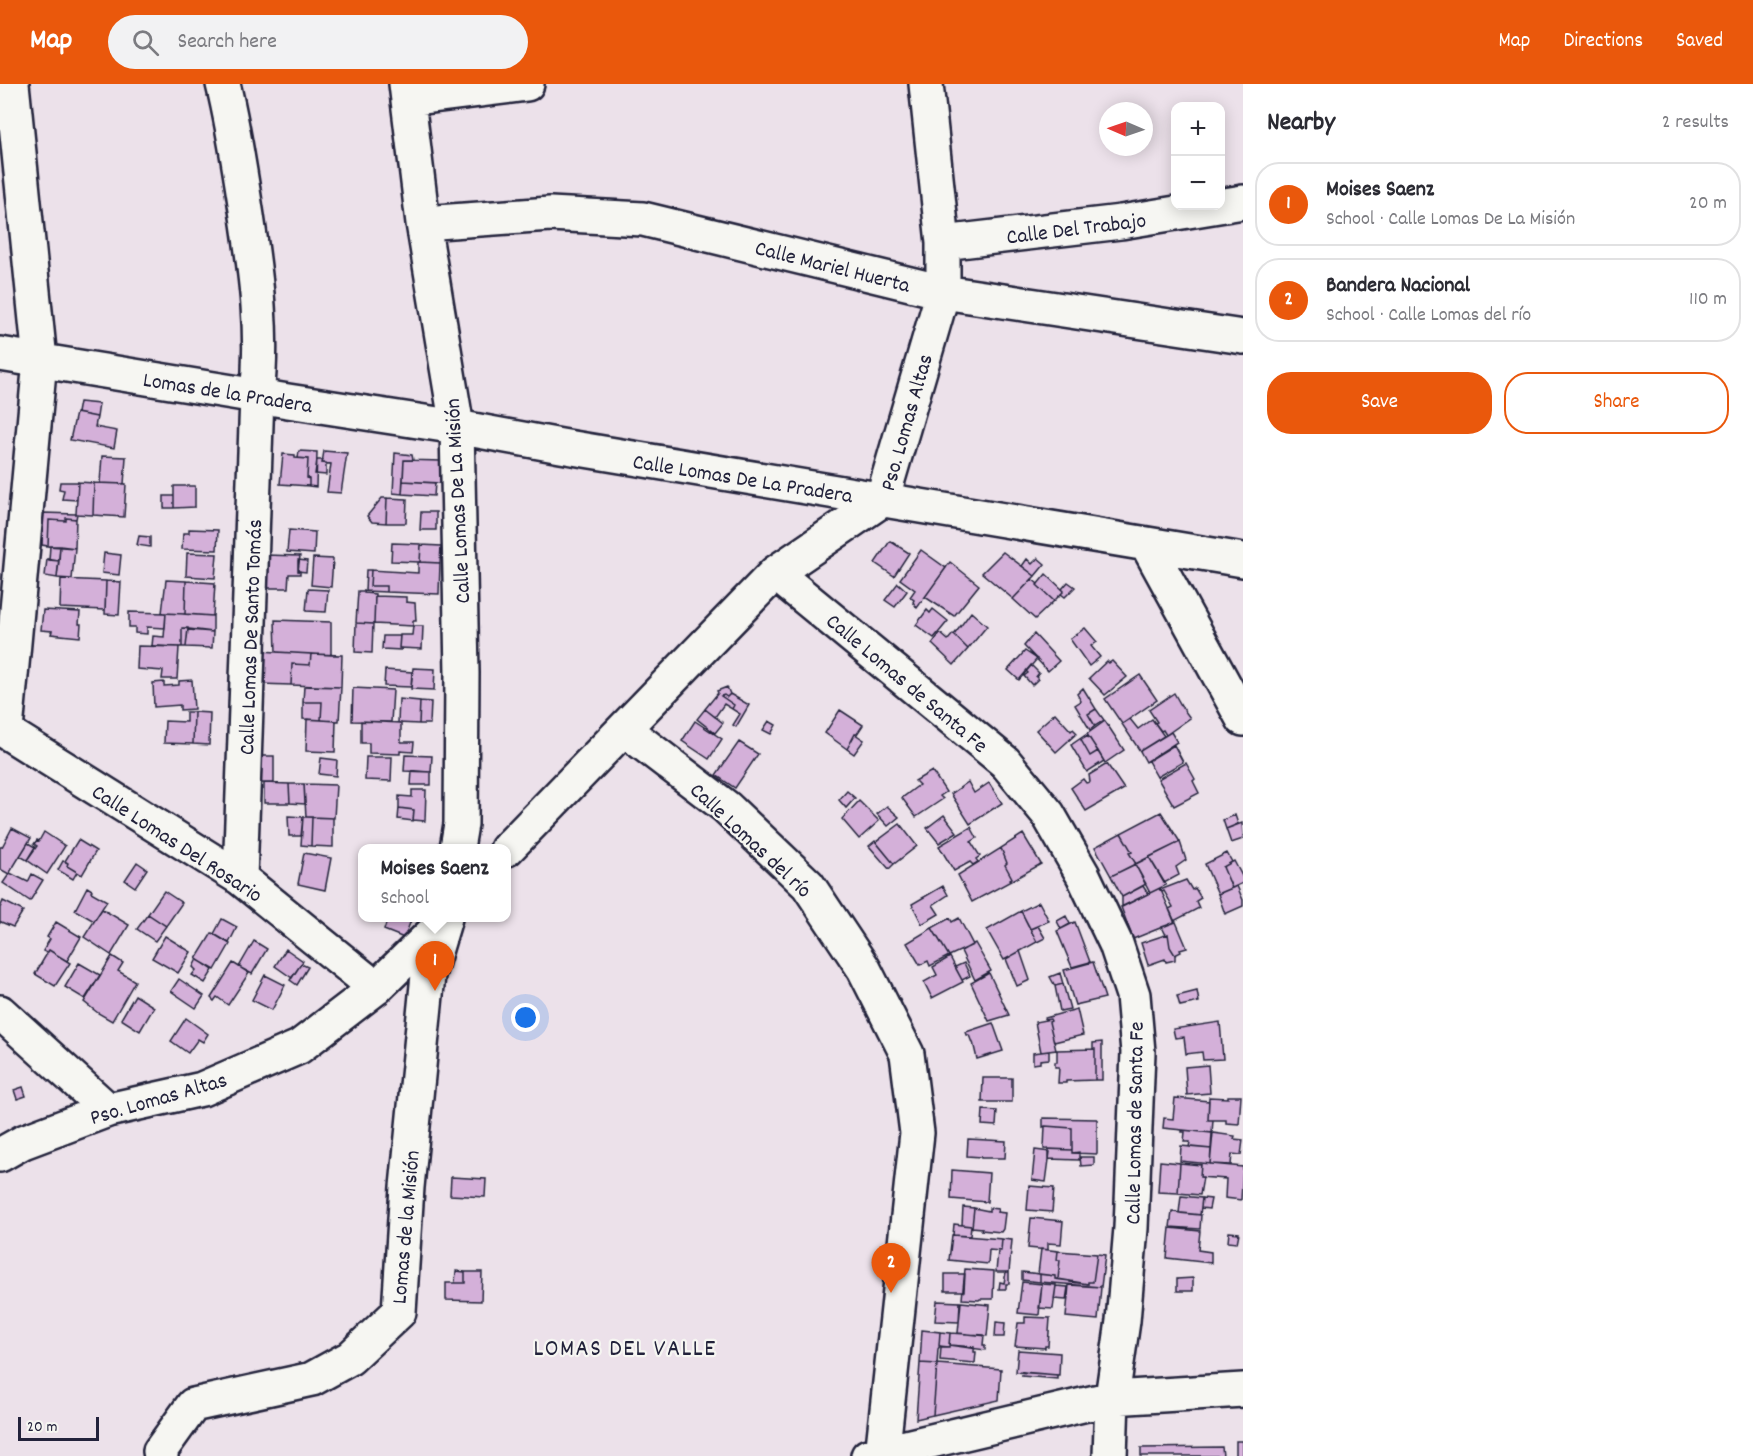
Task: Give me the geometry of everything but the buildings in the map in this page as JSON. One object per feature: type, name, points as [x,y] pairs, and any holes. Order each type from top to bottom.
[{"type":"street","points":[[3,729],[40,360],[12,84]]},
{"type":"street","name":"Calle Lomas De Santo Tomás","points":[[223,84],[233,126],[257,285],[261,362],[257,396],[240,878]]},
{"type":"street","points":[[407,92],[527,84]]},
{"type":"street","name":"Pso. Lomas Altas","points":[[511,845],[775,573],[882,500],[943,292],[943,243],[926,84]]},
{"type":"street","name":"Calle Lomas De La Misión","points":[[407,92],[423,223],[457,427],[462,673],[461,824],[458,844]]},
{"type":"street","name":"Calle Del Trabajo","points":[[943,243],[1121,222],[1243,202]]},
{"type":"street","name":"Calle Mariel Huerta","points":[[423,223],[550,214],[643,219],[943,292],[1243,337]]},
{"type":"street","name":"Lomas de la Pradera","points":[[0,354],[457,427]]},
{"type":"street","name":"Calle Lomas De La Pradera","points":[[457,427],[1148,546],[1243,560]]},
{"type":"street","points":[[1148,546],[1243,719]]},
{"type":"street","name":"Calle Lomas de Santa Fe","points":[[775,573],[1005,762],[1048,814],[1083,875],[1116,944],[1133,995],[1138,1052],[1131,1228],[1123,1321],[1112,1398],[1110,1456]]},
{"type":"street","name":"Calle Lomas Del Rosario","points":[[3,729],[240,878],[376,988]]},
{"type":"street","name":"Calle Lomas del río","points":[[624,729],[726,807],[808,885],[864,969],[907,1054],[917,1133],[878,1455]]},
{"type":"street","name":"Pso. Lomas Altas","points":[[0,1155],[23,1142],[108,1110],[202,1089],[299,1047],[376,988],[443,922]]},
{"type":"street","name":"Lomas de la Misión","points":[[160,1456],[160,1450],[193,1405],[312,1379],[350,1358],[399,1312],[407,1187],[428,975],[445,922]]},
{"type":"street","points":[[0,1012],[108,1110]]},
{"type":"street","points":[[878,1455],[1112,1398],[1243,1390]]},
{"type":"place","name":"Moises Saenz","points":[[435,991]]},
{"type":"place","name":"Bandera Nacional","points":[[891,1293]]},
{"type":"district","name":"LOMAS DEL VALLE","points":[[625,1347]]}]
